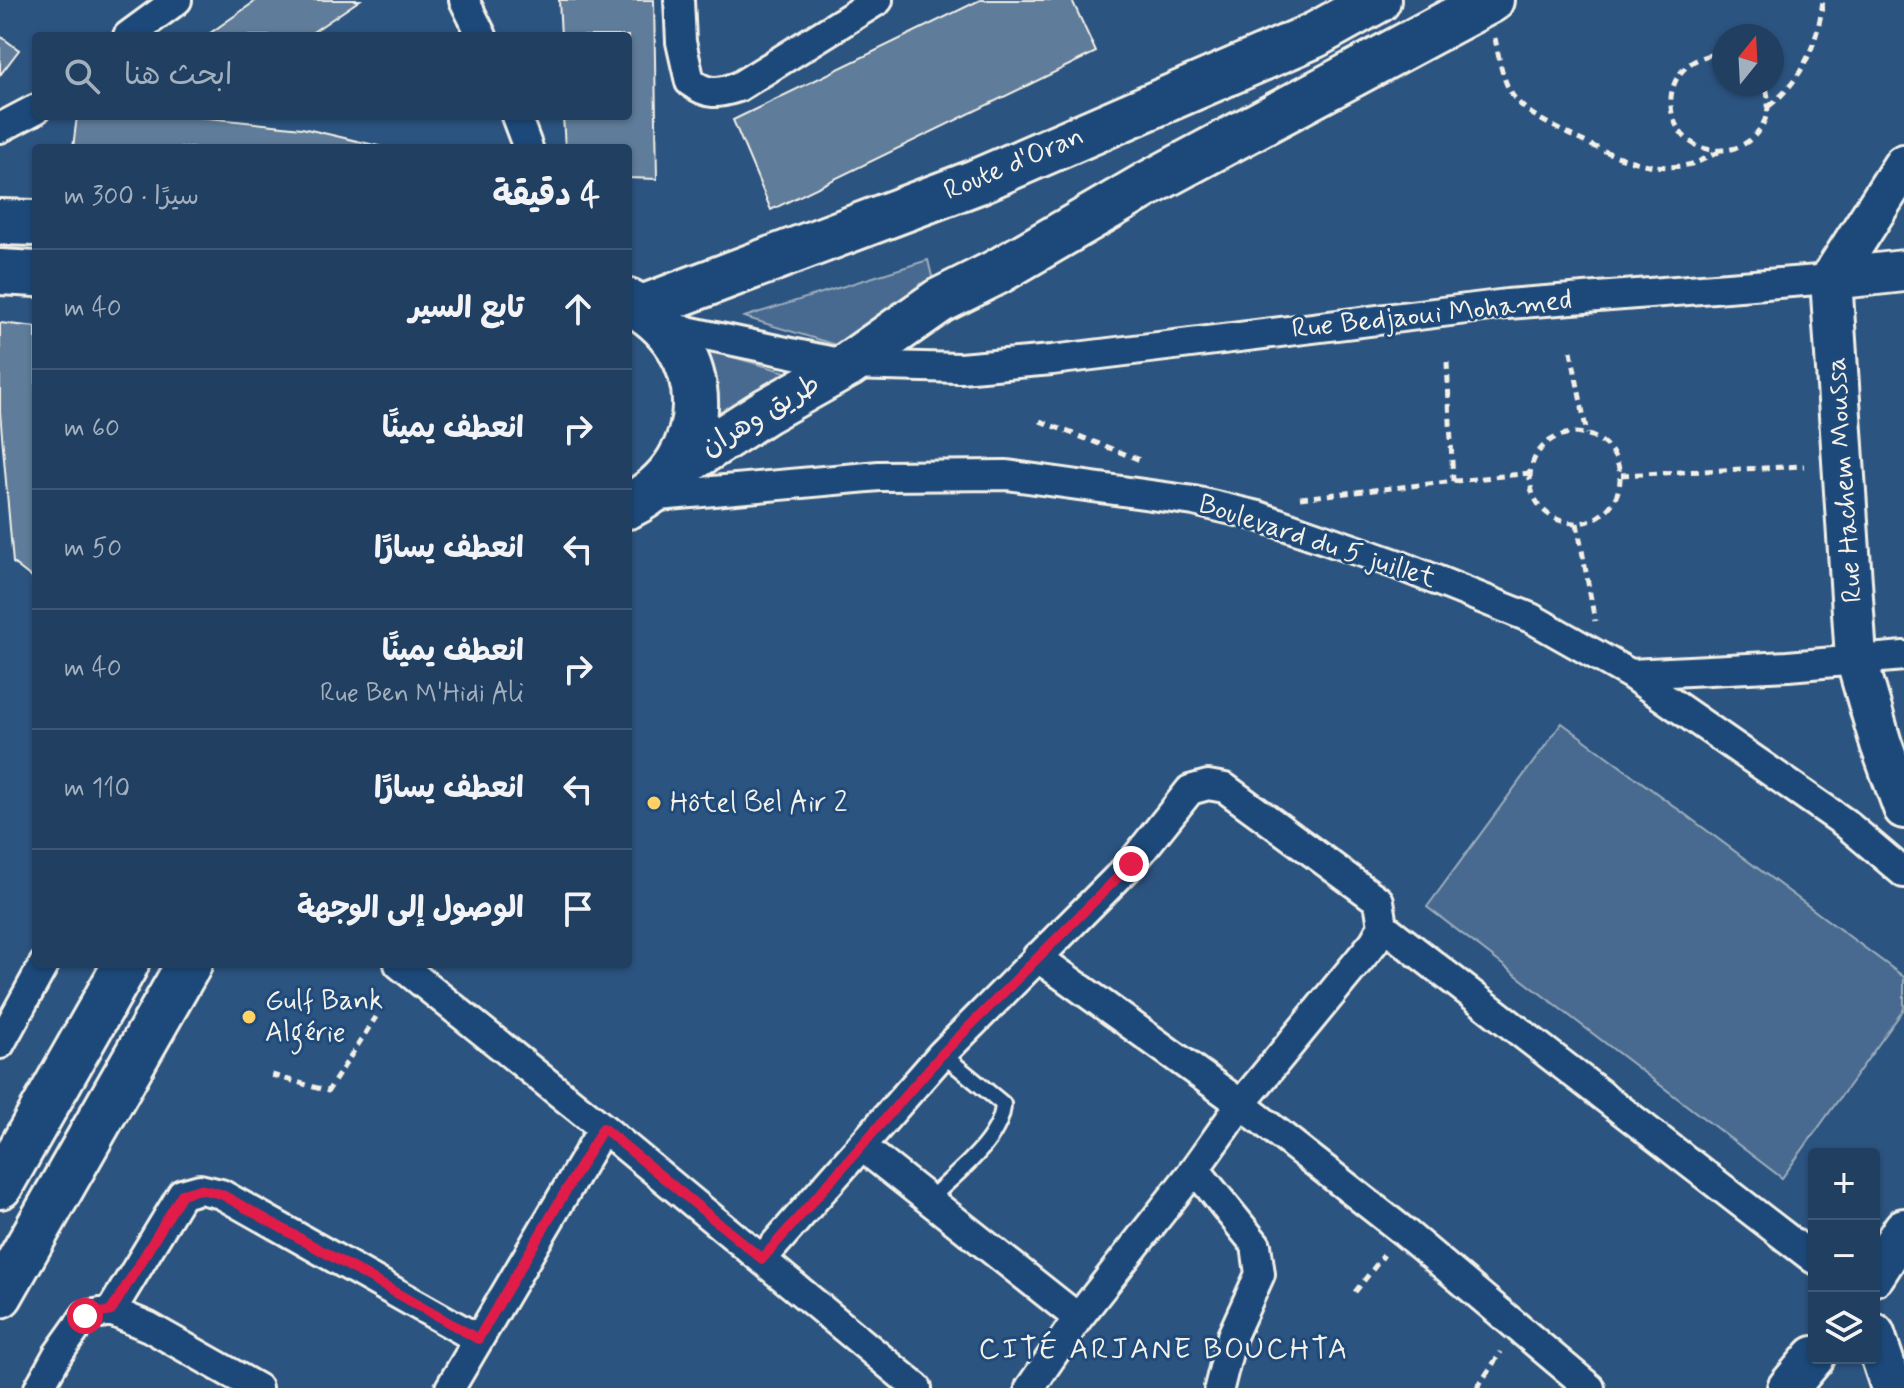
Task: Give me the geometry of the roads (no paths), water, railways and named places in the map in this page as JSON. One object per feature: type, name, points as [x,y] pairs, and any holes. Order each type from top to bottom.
[{"type":"main road","points":[[848,365],[939,301],[997,272],[1146,185],[1489,1]]},
{"type":"main road","name":"Route d'Oran","points":[[644,311],[976,182],[1315,35],[1358,4]]},
{"type":"main road","points":[[0,222],[32,223]]},
{"type":"main road","points":[[0,272],[32,274]]},
{"type":"main road","points":[[644,311],[677,340],[692,371],[696,405],[691,438],[650,491]]},
{"type":"main road","name":"طريق وهران","points":[[650,491],[766,411],[848,365]]},
{"type":"main road","points":[[0,1186],[124,968]]},
{"type":"main road","points":[[0,1295],[187,968]]},
{"type":"street","points":[[133,32],[177,0]]},
{"type":"street","points":[[464,0],[480,32]]},
{"type":"street","points":[[679,0],[681,42],[690,82],[704,92],[718,94],[738,87],[878,0]]},
{"type":"street","points":[[2,126],[32,111]]},
{"type":"street","points":[[518,120],[526,144]]},
{"type":"street","points":[[1831,279],[1904,165]]},
{"type":"street","name":"Rue Bedjaoui Mohamed","points":[[644,311],[848,365],[960,368],[1067,358],[1507,304],[1904,271]]},
{"type":"street","name":"Rue Hachem Moussa","points":[[1831,279],[1856,658],[1881,744],[1904,808]]},
{"type":"street","name":"Boulevard du 5 juillet","points":[[650,491],[879,476],[1007,475],[1194,501],[1258,516],[1396,564],[1531,618],[1630,674],[1845,823],[1904,873]]},
{"type":"street","points":[[1630,674],[1904,656]]},
{"type":"street","points":[[762,1259],[942,1054],[1131,864],[1190,790],[1208,785],[1225,788],[1379,901],[1383,926],[1374,942],[1241,1104],[1195,1169],[1078,1318],[1030,1388]]},
{"type":"street","points":[[1383,926],[1808,1254]]},
{"type":"street","points":[[1037,957],[1241,1104],[1403,1231],[1590,1388]]},
{"type":"street","points":[[0,1044],[42,968]]},
{"type":"street","points":[[404,968],[917,1388]]},
{"type":"street","points":[[450,1388],[603,1128]]},
{"type":"street","points":[[861,1146],[1078,1318]]},
{"type":"street","points":[[1195,1169],[1256,1245],[1260,1274],[1232,1336],[1219,1388]]},
{"type":"street","points":[[111,1311],[182,1194],[200,1189],[221,1194],[478,1339]]},
{"type":"street","points":[[1880,1266],[1904,1229]]},
{"type":"street","points":[[39,1388],[85,1316],[111,1311],[149,1327],[257,1388]]},
{"type":"street","points":[[1880,1352],[1892,1388]]},
{"type":"lane","points":[[930,1199],[996,1133],[1002,1117],[1003,1104],[942,1054]]},
{"type":"place","name":"Hôtel Bel Air 2","points":[[654,803]]},
{"type":"place","name":"Gulf Bank Algérie","points":[[249,1017]]},
{"type":"district","name":"CITÉ ARJANE BOUCHTA","points":[[1164,1349]]}]
